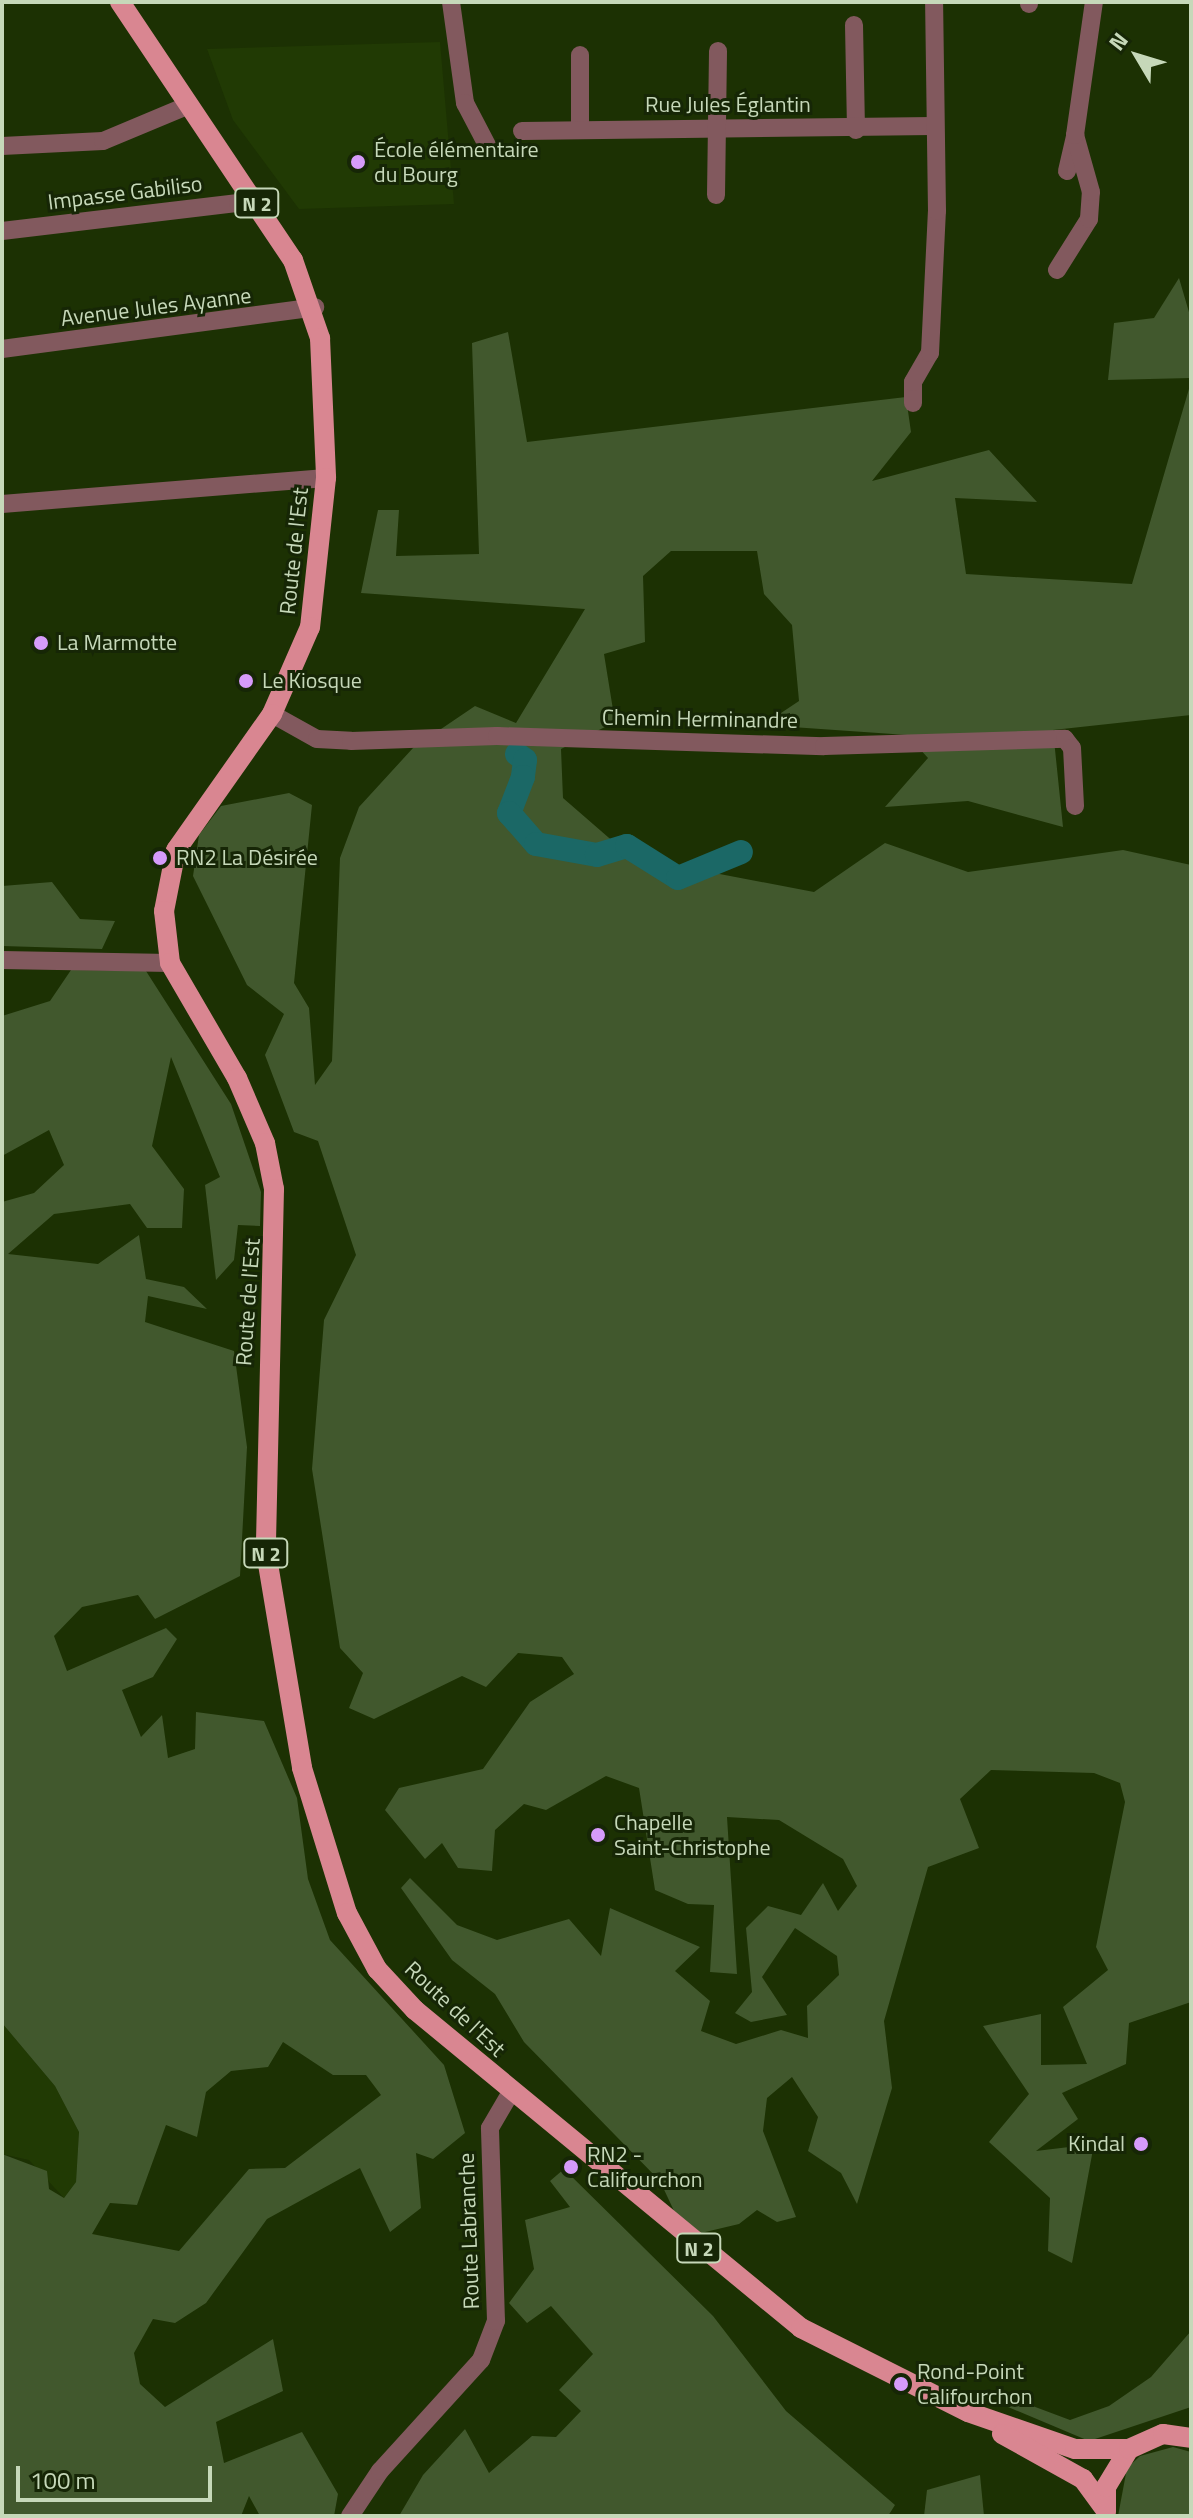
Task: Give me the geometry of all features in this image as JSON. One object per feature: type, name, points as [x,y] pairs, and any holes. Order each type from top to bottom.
[{"type":"main road","name":"Route de l'Est","points":[[120,2],[252,195],[315,307],[326,478],[310,627],[272,714],[176,850],[164,911],[170,963],[237,1078],[265,1143],[274,1189],[266,1552],[310,1798],[347,1913],[377,1969],[511,2092],[801,2328],[968,2412],[1083,2479],[1106,2513]]},
{"type":"main road","name":"Route de l'Est","points":[[968,2412],[1075,2449],[1129,2449]]},
{"type":"main road","name":"N 2","points":[[1106,2513],[1110,2476],[1129,2449],[1163,2434],[1191,2438]]},
{"type":"street","points":[[451,2],[465,103],[487,145]]},
{"type":"street","points":[[913,403],[913,382],[930,353],[934,2]]},
{"type":"street","points":[[1067,171],[1094,2]]},
{"type":"street","points":[[854,25],[856,130]]},
{"type":"street","points":[[716,195],[718,51]]},
{"type":"street","points":[[580,55],[580,130]]},
{"type":"street","points":[[2,146],[103,141],[189,105]]},
{"type":"street","name":"Rue Jules Églantin","points":[[522,131],[856,130],[933,126]]},
{"type":"street","points":[[1057,270],[1089,219],[1091,192],[1075,135]]},
{"type":"street","name":"Impasse Gabiliso","points":[[2,231],[238,203],[252,195]]},
{"type":"street","name":"Avenue Jules Ayanne","points":[[2,349],[315,307]]},
{"type":"street","points":[[2,504],[326,478]]},
{"type":"street","name":"Chemin Herminandre","points":[[272,714],[317,739],[351,741],[497,736],[824,746],[1065,739],[1075,806]]},
{"type":"street","points":[[2,960],[170,963]]},
{"type":"street","name":"Route Labranche","points":[[350,2516],[380,2471],[481,2360],[491,2334],[499,2278],[490,2128],[511,2092]]},
{"type":"shaded area","name":"École élémentaire du Bourg","points":[[440,42],[454,204],[299,209],[233,120],[207,49]]},
{"type":"shaded area","points":[[1179,278],[1191,319],[1191,378],[1108,380],[1114,323],[1154,318]]},
{"type":"shaded area","points":[[508,332],[527,442],[906,397],[911,432],[872,481],[989,450],[1037,502],[955,498],[966,574],[1132,584],[1191,382],[1191,715],[1053,730],[1063,827],[968,801],[885,807],[928,758],[907,735],[763,725],[799,701],[792,625],[764,594],[757,551],[671,551],[643,576],[645,642],[604,654],[615,722],[561,749],[563,798],[631,857],[814,892],[885,843],[968,872],[1123,850],[1191,865],[1191,2002],[1129,2023],[1126,2064],[1062,2093],[1078,2119],[1036,2151],[1094,2144],[1072,2263],[1048,2251],[1050,2198],[989,2142],[1029,2094],[983,2026],[1041,2014],[1041,2065],[1087,2064],[1063,2007],[1108,1970],[1096,1947],[1125,1802],[1120,1783],[1094,1773],[991,1770],[960,1799],[979,1848],[928,1867],[884,2021],[892,2088],[857,2204],[841,2173],[808,2151],[818,2117],[792,2077],[767,2098],[763,2131],[796,2217],[777,2222],[757,2210],[739,2224],[701,2233],[675,2213],[660,2181],[524,2042],[495,1994],[452,1960],[401,1888],[410,1878],[457,1925],[497,1940],[569,1919],[601,1956],[610,1908],[700,1947],[675,1971],[710,2001],[701,2031],[736,2044],[781,2030],[808,2038],[807,2006],[839,1975],[837,1956],[795,1928],[762,1977],[787,2015],[751,2022],[735,2013],[752,1992],[746,1928],[768,1906],[801,1915],[823,1883],[838,1911],[857,1886],[843,1859],[779,1820],[727,1817],[737,1974],[710,1972],[714,1905],[688,1904],[655,1890],[639,1788],[606,1776],[546,1810],[524,1804],[495,1830],[492,1871],[458,1868],[442,1843],[425,1859],[385,1810],[399,1788],[483,1769],[530,1702],[574,1674],[562,1657],[518,1653],[486,1687],[462,1676],[374,1719],[349,1708],[363,1673],[340,1648],[312,1469],[324,1320],[356,1255],[318,1141],[294,1132],[265,1055],[284,1014],[247,985],[193,876],[199,835],[221,806],[289,793],[312,805],[294,983],[309,1008],[315,1085],[332,1061],[340,858],[359,807],[413,748],[475,706],[516,723],[585,609],[361,593],[378,510],[399,510],[396,556],[479,554],[472,343]]},
{"type":"shaded area","points":[[52,882],[80,919],[115,921],[102,949],[2,946],[2,886]]},
{"type":"shaded area","points":[[71,970],[146,971],[231,1104],[261,1192],[260,1226],[238,1225],[234,1260],[216,1280],[205,1185],[220,1177],[171,1057],[152,1146],[184,1189],[182,1228],[147,1228],[130,1204],[54,1214],[8,1254],[98,1264],[139,1235],[146,1279],[184,1287],[207,1309],[148,1296],[145,1322],[234,1351],[247,1447],[240,1576],[155,1619],[138,1595],[82,1607],[54,1636],[67,1671],[166,1628],[177,1639],[153,1677],[122,1690],[141,1737],[162,1715],[168,1758],[195,1749],[196,1712],[264,1721],[297,1798],[308,1879],[330,1940],[444,2065],[465,2133],[433,2159],[416,2153],[421,2208],[390,2232],[360,2168],[267,2219],[206,2303],[175,2323],[153,2319],[134,2353],[140,2384],[165,2407],[273,2339],[283,2391],[216,2422],[224,2463],[302,2432],[338,2494],[334,2516],[260,2516],[249,2496],[241,2516],[2,2516],[2,2154],[47,2171],[49,2189],[64,2198],[76,2182],[79,2132],[55,2086],[2,2023],[2,1202],[34,1193],[64,1165],[49,1130],[2,1156],[2,1016],[50,1001]],"holes":[[[283,2042],[333,2075],[366,2075],[381,2095],[285,2168],[249,2169],[179,2251],[92,2234],[110,2203],[137,2205],[166,2125],[197,2137],[206,2092],[231,2071],[268,2067]]]},
{"type":"shaded area","points":[[2,2023],[55,2086],[79,2132],[76,2182],[64,2198],[29,2160],[2,2154]]},
{"type":"shaded area","points":[[564,2169],[713,2316],[786,2411],[895,2505],[888,2516],[399,2516],[423,2475],[465,2429],[489,2473],[532,2436],[556,2437],[581,2411],[559,2390],[593,2354],[551,2306],[527,2323],[509,2303],[534,2269],[525,2220],[570,2207],[550,2181]]},
{"type":"shaded area","points":[[1191,2331],[1191,2407],[1089,2441],[1008,2407],[1014,2399],[1070,2420],[1109,2406],[1151,2377]]},
{"type":"shaded area","points":[[1173,2447],[1191,2452],[1191,2516],[1118,2516],[1127,2468],[1140,2456]]},
{"type":"shaded area","points":[[980,2475],[984,2516],[924,2516],[927,2490]]},
{"type":"waterway","points":[[517,754],[525,760],[523,777],[509,813],[536,844],[597,855],[627,846],[678,878],[741,852]]},
{"type":"place","name":"École élémentaire du Bourg","points":[[358,162]]},
{"type":"place","name":"La Marmotte","points":[[41,643]]},
{"type":"place","name":"Le Kiosque","points":[[246,681]]},
{"type":"place","name":"RN2 La Désirée","points":[[160,858]]},
{"type":"place","name":"Chapelle Saint-Christophe","points":[[598,1835]]},
{"type":"place","name":"Kindal","points":[[1141,2144]]},
{"type":"place","name":"RN2 - Califourchon","points":[[571,2167]]},
{"type":"place","name":"Rond-Point Califourchon","points":[[901,2384]]}]
